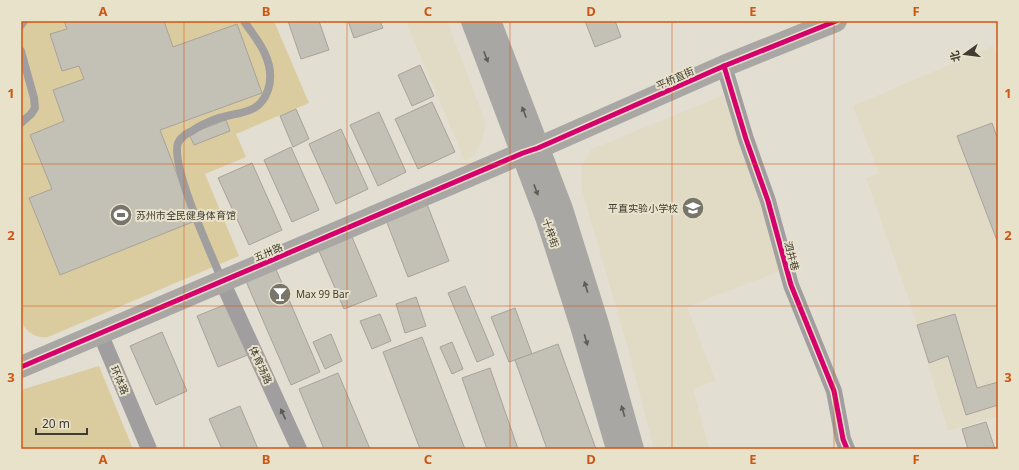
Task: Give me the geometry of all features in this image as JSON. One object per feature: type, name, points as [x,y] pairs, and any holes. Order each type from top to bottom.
[{"type":"main road","name":"十梓街","points":[[472,21],[530,151],[562,209],[634,449]]},
{"type":"main road","name":"十梓街","points":[[490,21],[530,151],[617,449]]},
{"type":"main road","name":"平桥直街","points":[[530,151],[724,66],[804,27],[836,21]]},
{"type":"main road","name":"五卅路","points":[[21,367],[530,151]]},
{"type":"street","name":"泗井巷","points":[[724,66],[746,139],[768,201],[791,285],[834,392],[843,438],[847,449]]},
{"type":"street","name":"体育场路","points":[[222,281],[299,449]]},
{"type":"street","name":"环体路","points":[[100,334],[149,449]]},
{"type":"lane","points":[[21,26],[24,21]]},
{"type":"lane","points":[[222,281],[185,187],[178,165],[178,142],[186,134],[198,126],[217,119],[247,112],[259,106],[266,95],[270,84],[270,68],[265,54],[244,21]]},
{"type":"lane","points":[[21,51],[34,98],[35,108],[21,123]]},
{"type":"shaded area","name":"苏州市全民健身体育馆","points":[[21,21],[274,21],[309,103],[236,134],[246,157],[205,174],[239,256],[48,337],[36,336],[26,329],[21,322]]},
{"type":"shaded area","points":[[406,21],[447,21],[486,124],[482,140],[475,155],[465,161]]},
{"type":"shaded area","points":[[993,46],[998,59],[998,416],[948,431],[911,305],[866,178],[879,173],[853,106]]},
{"type":"shaded area","name":"平直实验小学校","points":[[722,96],[729,99],[790,267],[687,307],[715,380],[693,389],[709,449],[654,449],[628,348],[582,190],[581,167],[592,149]]},
{"type":"shaded area","points":[[99,366],[133,449],[21,449],[21,390]]},
{"type":"building","points":[[64,21],[164,21],[173,47],[237,24],[262,93],[160,130],[195,221],[60,275],[29,198],[52,189],[30,135],[64,121],[53,90],[84,79],[79,66],[62,71],[50,34],[67,29]]},
{"type":"building","points":[[288,21],[319,21],[329,50],[301,59]]},
{"type":"building","points":[[348,21],[380,21],[383,28],[354,38]]},
{"type":"building","points":[[585,21],[615,21],[621,37],[595,47]]},
{"type":"building","points":[[420,65],[434,96],[412,106],[398,75]]},
{"type":"building","points":[[432,102],[455,152],[418,169],[395,119]]},
{"type":"building","points":[[296,109],[309,139],[293,147],[280,116]]},
{"type":"building","points":[[379,112],[406,172],[378,186],[350,125]]},
{"type":"building","points":[[226,120],[230,131],[194,145],[189,134]]},
{"type":"building","points":[[992,123],[998,140],[998,243],[957,136]]},
{"type":"building","points":[[341,129],[368,189],[336,204],[309,144]]},
{"type":"building","points":[[291,147],[319,210],[292,222],[264,160]]},
{"type":"building","points":[[252,163],[282,230],[249,245],[218,178]]},
{"type":"building","points":[[427,204],[449,261],[408,277],[386,220]]},
{"type":"building","points":[[352,237],[377,296],[344,309],[319,251]]},
{"type":"building","points":[[275,267],[320,372],[291,385],[245,279]]},
{"type":"building","points":[[465,286],[494,355],[477,362],[448,293]]},
{"type":"building","points":[[416,297],[426,326],[405,333],[396,304]]},
{"type":"building","points":[[229,303],[250,354],[218,367],[197,316]]},
{"type":"building","points":[[515,308],[532,354],[509,362],[491,317]]},
{"type":"building","points":[[380,314],[391,341],[372,349],[360,321]]},
{"type":"building","points":[[955,314],[977,388],[998,382],[998,405],[966,415],[948,356],[929,363],[917,325]]},
{"type":"building","points":[[162,332],[187,391],[156,405],[130,346]]},
{"type":"building","points":[[331,334],[342,361],[325,369],[313,342]]},
{"type":"building","points":[[422,337],[465,449],[420,449],[383,352]]},
{"type":"building","points":[[452,342],[463,369],[452,374],[440,347]]},
{"type":"building","points":[[558,344],[596,449],[547,449],[515,360]]},
{"type":"building","points":[[490,368],[518,449],[487,449],[462,378]]},
{"type":"building","points":[[338,373],[370,449],[324,449],[299,389]]},
{"type":"building","points":[[240,406],[258,449],[222,449],[209,419]]},
{"type":"building","points":[[986,422],[995,449],[968,449],[962,429]]},
{"type":"cycle path","points":[[21,367],[523,153],[538,148],[724,66],[836,21]]},
{"type":"cycle path","points":[[724,66],[746,139],[768,201],[791,285],[834,391],[843,439],[847,449]]},
{"type":"place","name":"平直实验小学校","points":[[693,208]]},
{"type":"place","name":"苏州市全民健身体育馆","points":[[121,215]]},
{"type":"place","name":"Max 99 Bar","points":[[280,294]]}]
